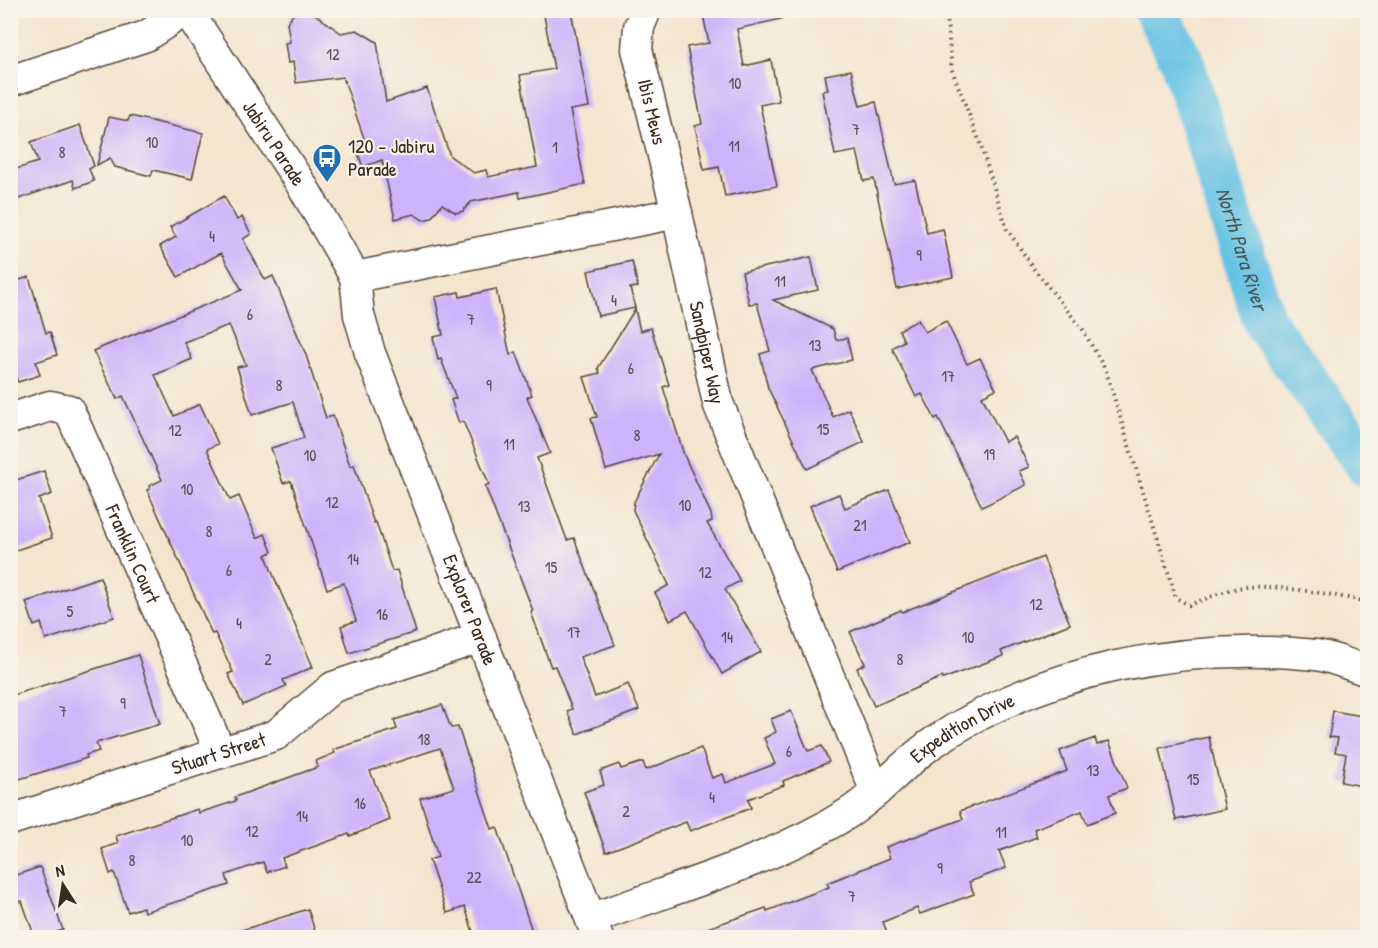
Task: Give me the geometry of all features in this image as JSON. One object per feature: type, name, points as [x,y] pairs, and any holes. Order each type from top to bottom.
[{"type":"street","points":[[10,81],[146,36],[187,10]]},
{"type":"street","name":"Jabiru Parade","points":[[187,10],[303,188],[355,278]]},
{"type":"street","name":"Ibis Mews","points":[[646,10],[639,27],[637,49],[677,213]]},
{"type":"street","points":[[355,278],[677,213]]},
{"type":"street","name":"Sandpiper Way","points":[[677,213],[718,403],[876,792]]},
{"type":"street","name":"Explorer Parade","points":[[355,278],[359,315],[370,353],[595,928]]},
{"type":"street","name":"Franklin Court","points":[[10,419],[50,406],[69,410],[221,753]]},
{"type":"street","name":"Stuart Street","points":[[10,820],[276,735],[333,687],[481,637]]},
{"type":"street","name":"Expedition Drive","points":[[595,928],[804,838],[848,813],[933,743],[994,707],[1076,675],[1199,652],[1318,655],[1368,671]]},
{"type":"path","points":[[946,10],[952,70],[980,142],[1007,229],[1034,269],[1083,330],[1106,371],[1176,598],[1189,605],[1231,590],[1248,587],[1332,595],[1368,602]]},
{"type":"building","points":[[296,10],[309,10],[341,33],[357,30],[377,42],[386,102],[427,88],[450,156],[474,173],[486,170],[488,177],[537,167],[520,75],[554,69],[543,10],[571,10],[589,107],[570,110],[585,184],[520,198],[519,192],[471,202],[463,211],[456,213],[442,204],[431,218],[423,220],[414,214],[395,219],[382,160],[363,167],[355,145],[365,141],[343,77],[296,83],[293,62],[288,63],[285,43],[290,42],[287,23]]},
{"type":"building","points":[[702,10],[781,10],[781,19],[737,29],[744,66],[771,60],[779,101],[760,105],[777,186],[725,196],[719,167],[704,170],[695,126],[702,124],[687,47],[709,43]]},
{"type":"building","points":[[851,70],[860,106],[876,102],[894,184],[915,180],[927,233],[943,229],[953,277],[897,289],[874,179],[864,181],[857,151],[835,155],[822,91],[828,90],[825,75]]},
{"type":"building","points":[[130,116],[203,133],[192,179],[153,170],[151,176],[115,167],[110,158],[97,165],[109,117],[128,121]]},
{"type":"building","points":[[80,125],[94,166],[89,169],[94,181],[75,188],[73,180],[10,202],[10,171],[38,162],[31,142]]},
{"type":"building","points":[[224,196],[237,220],[242,217],[251,234],[243,239],[265,280],[273,276],[306,355],[326,418],[333,416],[350,466],[354,465],[374,523],[376,522],[392,571],[397,570],[416,632],[349,653],[341,626],[356,621],[344,583],[327,589],[291,481],[283,483],[271,448],[304,438],[293,402],[252,415],[237,367],[246,365],[229,325],[184,342],[192,359],[155,375],[174,416],[200,404],[218,444],[207,449],[230,500],[239,496],[257,538],[265,534],[272,552],[266,555],[272,572],[313,667],[283,680],[286,686],[243,705],[228,674],[233,672],[215,633],[212,634],[147,490],[150,489],[149,486],[162,480],[123,396],[117,399],[93,351],[242,290],[221,253],[178,277],[160,246],[176,237],[170,227]]},
{"type":"building","points":[[811,257],[818,290],[773,300],[833,329],[836,340],[847,338],[852,360],[812,370],[833,417],[849,409],[864,442],[807,469],[768,388],[760,354],[770,351],[757,303],[749,304],[742,272]]},
{"type":"building","points":[[632,261],[638,287],[630,288],[635,308],[598,316],[588,271]]},
{"type":"building","points":[[29,277],[46,333],[50,332],[57,355],[36,362],[40,375],[18,382],[15,375],[10,376],[10,283]]},
{"type":"building","points":[[496,289],[510,355],[516,352],[532,395],[527,397],[550,453],[537,458],[567,540],[574,538],[615,645],[580,657],[595,697],[628,684],[639,710],[577,734],[567,711],[572,709],[555,666],[551,667],[531,612],[533,611],[485,486],[489,484],[463,421],[459,423],[451,400],[456,398],[441,359],[438,360],[433,337],[443,335],[435,297],[459,292],[460,297]]},
{"type":"building","points":[[635,309],[640,331],[651,328],[669,385],[663,387],[684,455],[711,514],[712,521],[707,523],[740,581],[725,589],[761,652],[722,674],[687,611],[670,620],[655,593],[669,585],[633,510],[634,502],[659,454],[606,470],[591,418],[597,417],[584,377],[600,373],[598,368]]},
{"type":"building","points":[[918,320],[925,332],[946,321],[967,364],[980,358],[996,389],[982,396],[1005,442],[1014,437],[1029,467],[1019,471],[1026,485],[982,507],[938,417],[935,419],[922,394],[916,397],[892,348],[904,341],[899,330]]},
{"type":"building","points":[[44,471],[52,494],[39,499],[52,538],[10,552],[10,482]]},
{"type":"building","points":[[889,490],[910,542],[837,572],[810,506],[839,494],[845,508]]},
{"type":"building","points":[[1043,557],[1070,624],[1001,651],[1003,656],[943,679],[942,677],[874,706],[857,668],[865,664],[850,632],[901,610],[902,612]]},
{"type":"building","points":[[100,577],[114,617],[46,640],[41,623],[34,626],[26,602]]},
{"type":"building","points":[[138,655],[160,724],[96,743],[99,751],[86,755],[87,758],[10,782],[10,696]]},
{"type":"building","points":[[442,705],[451,728],[458,727],[492,829],[497,827],[533,934],[522,938],[475,938],[465,907],[447,913],[429,860],[438,857],[420,798],[454,788],[440,748],[370,771],[390,820],[350,836],[349,834],[282,858],[285,866],[267,872],[263,862],[226,875],[229,885],[144,912],[143,907],[128,912],[114,872],[110,874],[102,849],[118,843],[116,836],[198,809],[199,813],[236,801],[235,797],[318,767],[316,761],[335,753],[333,750],[397,729],[394,720]]},
{"type":"building","points":[[791,711],[808,751],[822,746],[829,762],[783,781],[784,785],[748,799],[751,808],[690,831],[686,822],[606,852],[584,792],[604,785],[600,771],[619,764],[621,769],[643,762],[646,770],[701,748],[712,778],[723,774],[726,783],[775,764],[764,738],[776,732],[771,719]]},
{"type":"building","points":[[1333,711],[1368,717],[1368,787],[1341,782],[1346,754],[1335,752],[1338,738],[1329,737]]},
{"type":"building","points":[[1209,737],[1225,809],[1176,820],[1160,748]]},
{"type":"building","points":[[1095,738],[1097,745],[1109,741],[1127,788],[1109,795],[1115,813],[1087,824],[1082,811],[1034,829],[1037,837],[999,851],[1006,868],[969,882],[974,894],[920,914],[917,908],[883,922],[889,938],[691,938],[690,934],[766,908],[767,911],[829,887],[827,883],[890,858],[886,847],[963,819],[960,811],[1067,771],[1060,751]]},
{"type":"building","points":[[40,867],[63,930],[35,938],[22,901],[10,905],[10,877]]},
{"type":"building","points":[[308,909],[317,938],[234,938],[233,933]]},
{"type":"waterway","name":"North Para River","points":[[1155,10],[1181,59],[1265,323],[1368,466]]},
{"type":"place","name":"120 - Jabiru Parade","points":[[327,184]]}]
